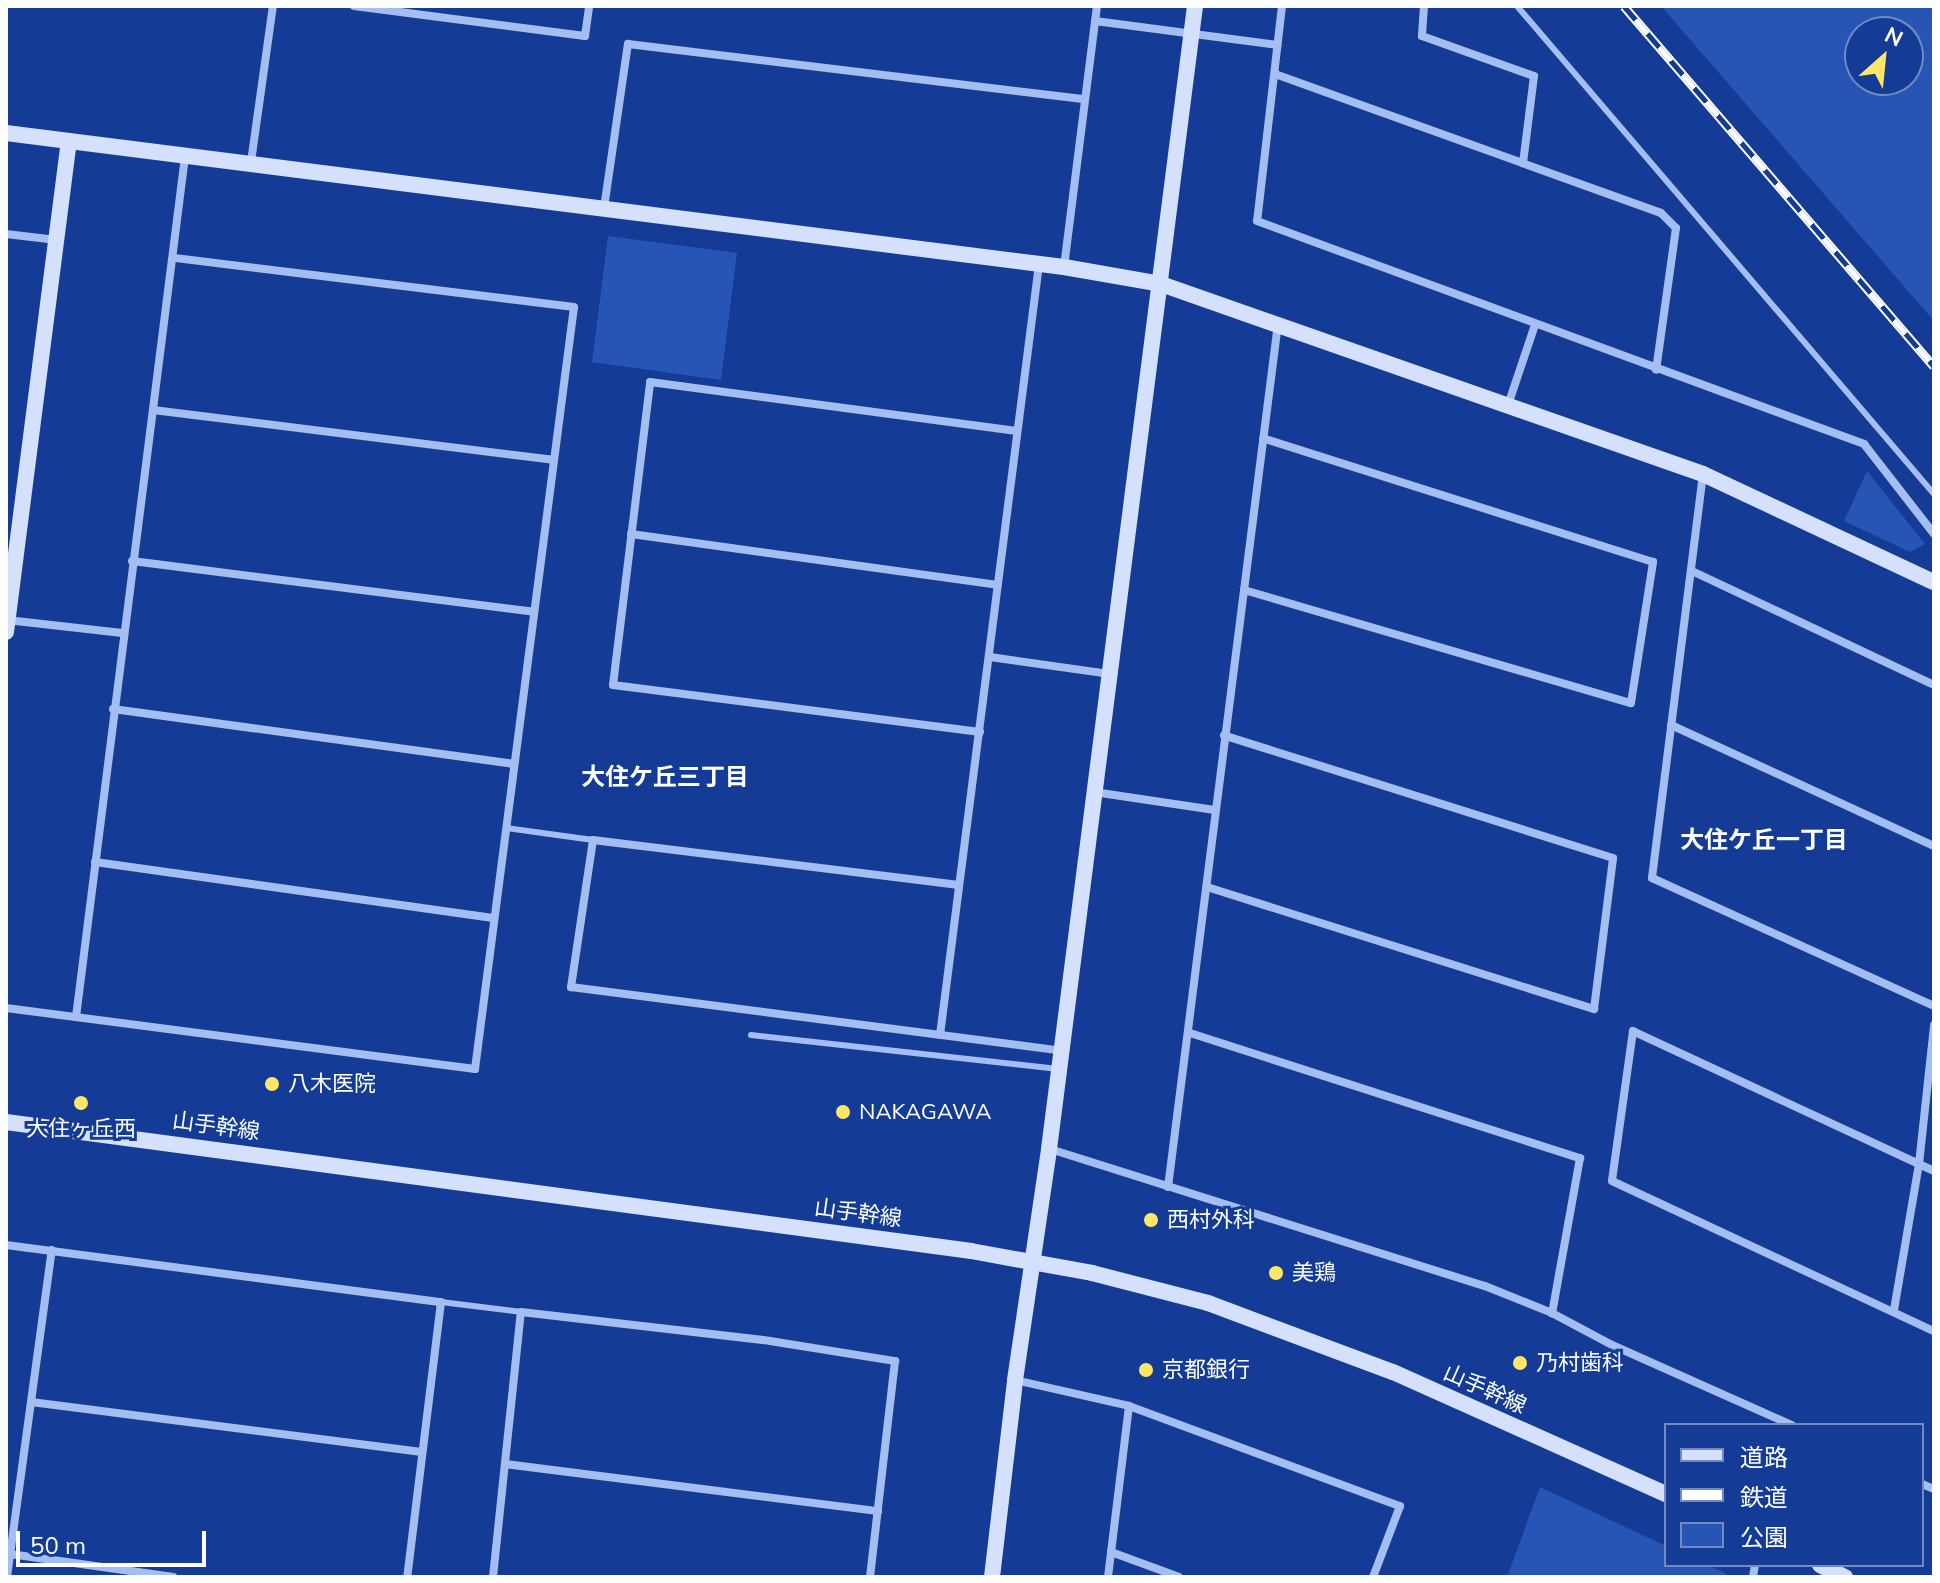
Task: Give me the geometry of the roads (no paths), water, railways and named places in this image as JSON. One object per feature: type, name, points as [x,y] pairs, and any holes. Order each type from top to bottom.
[{"type":"street","points":[[251,162],[273,6]]},
{"type":"street","points":[[354,6],[585,36],[589,6]]},
{"type":"street","points":[[1064,267],[1097,6]]},
{"type":"street","points":[[992,1577],[1015,1380],[1049,1149],[1195,6]]},
{"type":"street","points":[[1282,6],[1257,221],[1864,444],[1934,534]]},
{"type":"street","points":[[1424,6],[1422,36],[1534,76],[1523,163]]},
{"type":"street","points":[[1095,21],[1277,45]]},
{"type":"street","points":[[604,208],[628,44],[1083,99]]},
{"type":"street","points":[[1275,74],[1661,213],[1676,228],[1656,370]]},
{"type":"street","points":[[6,133],[1064,267],[1161,284],[1703,474],[1934,582]]},
{"type":"street","points":[[69,141],[7,626],[122,633]]},
{"type":"street","points":[[76,1017],[122,633],[174,258],[185,155]]},
{"type":"street","points":[[6,234],[57,240]]},
{"type":"street","points":[[6,1008],[475,1069],[574,307],[174,258]]},
{"type":"street","points":[[940,1035],[1039,264]]},
{"type":"street","points":[[1168,1187],[1278,324]]},
{"type":"street","points":[[1507,406],[1535,325]]},
{"type":"street","points":[[980,732],[613,685],[631,534],[650,382],[1017,431]]},
{"type":"street","points":[[153,410],[553,460]]},
{"type":"street","points":[[1244,590],[1631,703],[1653,562],[1263,438]]},
{"type":"street","points":[[1703,474],[1694,572],[1652,878],[1934,1006]]},
{"type":"street","points":[[631,534],[997,585]]},
{"type":"street","points":[[132,561],[534,612]]},
{"type":"street","points":[[1694,572],[1934,685]]},
{"type":"street","points":[[990,657],[1109,674]]},
{"type":"street","points":[[113,709],[514,764]]},
{"type":"street","points":[[1671,725],[1934,846]]},
{"type":"street","points":[[1207,887],[1594,1009],[1613,858],[1224,735]]},
{"type":"street","points":[[1094,792],[1215,810]]},
{"type":"street","points":[[959,885],[593,840],[571,987],[1061,1051]]},
{"type":"street","points":[[95,862],[493,918]]},
{"type":"street","points":[[1894,1310],[1919,1164],[1934,1025]]},
{"type":"street","points":[[1934,1171],[1633,1031],[1612,1181],[1934,1331]]},
{"type":"street","points":[[1190,1033],[1580,1158],[1552,1313]]},
{"type":"street","name":"山手幹線","points":[[6,1122],[520,1188],[1092,1273],[1223,1309],[1393,1372],[1664,1493]]},
{"type":"street","points":[[1049,1149],[1485,1286],[1552,1313],[1612,1345],[1788,1423]]},
{"type":"street","points":[[6,1245],[441,1302],[407,1577]]},
{"type":"street","points":[[7,1577],[52,1250]]},
{"type":"street","points":[[493,1577],[521,1312],[770,1341],[895,1361],[870,1577]]},
{"type":"street","points":[[1015,1380],[1129,1406],[1400,1506],[1373,1577]]},
{"type":"street","points":[[31,1402],[422,1452]]},
{"type":"street","points":[[1108,1577],[1129,1406]]},
{"type":"street","points":[[505,1464],[878,1511]]},
{"type":"street","points":[[1111,1552],[1179,1577]]},
{"type":"street","points":[[10,1554],[173,1577]]},
{"type":"street","points":[[1824,1567],[1845,1577]]},
{"type":"lane","points":[[1517,6],[1934,494]]},
{"type":"lane","points":[[506,828],[593,840]]},
{"type":"lane","points":[[751,1035],[1058,1069]]},
{"type":"lane","points":[[441,1302],[521,1312]]},
{"type":"railway","points":[[1624,6],[1934,366]]},
{"type":"place","name":"八木医院","points":[[272,1084]]},
{"type":"place","name":"大住ヶ丘西","points":[[81,1103]]},
{"type":"place","name":"NAKAGAWA","points":[[843,1112]]},
{"type":"place","name":"西村外科","points":[[1151,1220]]},
{"type":"place","name":"美鶏","points":[[1276,1273]]},
{"type":"place","name":"乃村歯科","points":[[1520,1363]]},
{"type":"place","name":"京都銀行","points":[[1146,1370]]},
{"type":"district","name":"大住ケ丘三丁目","points":[[665,777]]},
{"type":"district","name":"大住ケ丘一丁目","points":[[1764,840]]}]
